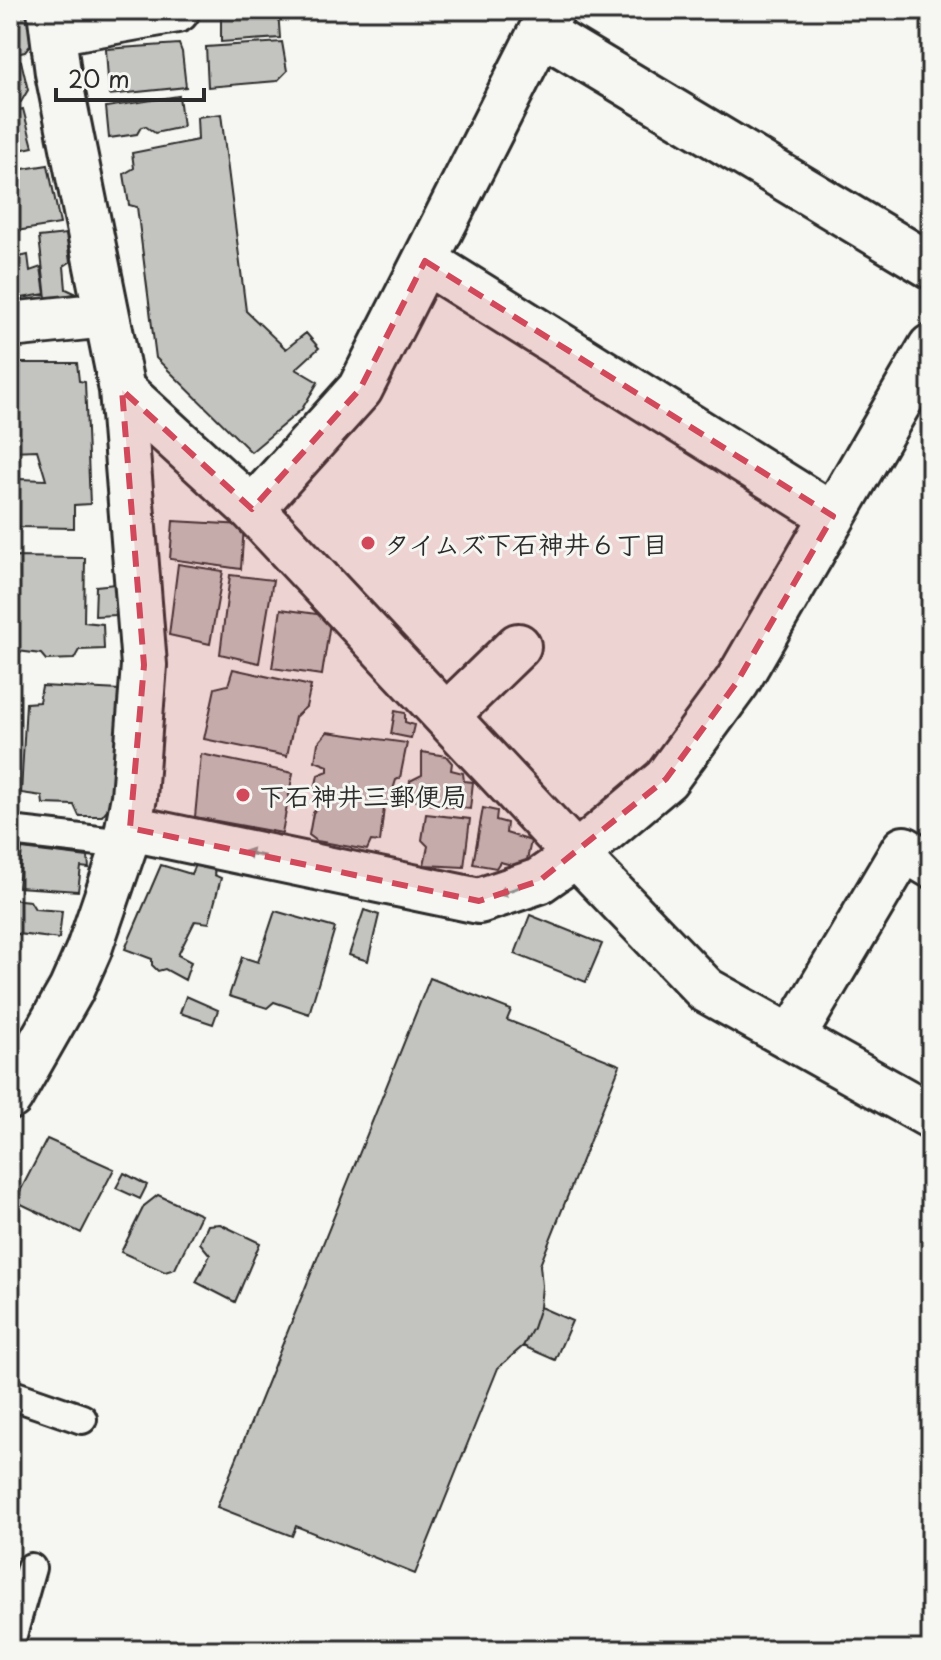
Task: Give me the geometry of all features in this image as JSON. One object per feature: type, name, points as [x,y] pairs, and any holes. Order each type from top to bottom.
[{"type":"street","points":[[10,1097],[71,990],[89,949],[127,836],[134,797],[144,665],[122,390],[58,73],[52,21],[177,10]]},
{"type":"street","points":[[252,509],[360,389],[546,21],[931,266]]},
{"type":"street","points":[[425,261],[833,516]]},
{"type":"street","points":[[10,325],[106,315]]},
{"type":"street","points":[[127,836],[479,901],[539,881],[576,855],[666,779],[737,682],[931,347]]},
{"type":"street","points":[[122,390],[252,509],[706,990],[931,1116]]},
{"type":"street","points":[[446,716],[518,646]]},
{"type":"street","points":[[792,1038],[904,849],[931,865]]},
{"type":"lane","points":[[10,831],[127,836]]},
{"type":"lane","points":[[10,1394],[82,1419]]},
{"type":"lane","points":[[10,1642],[31,1568]]},
{"type":"highlighted area","points":[[425,261],[833,516],[737,682],[666,779],[539,881],[479,901],[130,828],[144,665],[122,390],[252,509],[360,389]]},
{"type":"building","points":[[10,10],[30,10],[34,41],[25,52],[10,55]]},
{"type":"building","points":[[213,10],[278,10],[280,38],[221,42],[221,15]]},
{"type":"building","points":[[282,42],[287,71],[277,81],[208,87],[206,47]]},
{"type":"building","points":[[179,44],[186,87],[109,95],[106,49]]},
{"type":"building","points":[[21,61],[28,90],[21,102],[10,105],[10,64]]},
{"type":"building","points":[[179,96],[183,127],[155,133],[145,126],[137,134],[109,138],[106,107]]},
{"type":"building","points":[[23,109],[33,147],[10,152],[10,112]]},
{"type":"building","points":[[221,114],[246,311],[286,349],[306,333],[319,348],[296,369],[318,382],[302,409],[251,452],[156,358],[137,207],[129,205],[124,174],[134,168],[132,153],[198,140],[197,117]]},
{"type":"building","points":[[48,165],[60,224],[10,232],[10,171]]},
{"type":"building","points":[[66,234],[70,262],[64,266],[66,289],[77,294],[46,298],[39,237]]},
{"type":"building","points":[[28,255],[30,271],[41,267],[45,294],[10,300],[10,259]]},
{"type":"building","points":[[10,363],[77,363],[79,381],[85,382],[90,504],[74,505],[74,528],[20,527],[12,521],[10,488],[19,479],[46,480],[37,450],[10,451]]},
{"type":"building","points":[[173,521],[244,525],[241,569],[170,559]]},
{"type":"building","points":[[10,557],[85,558],[84,622],[103,624],[104,649],[79,650],[74,659],[46,660],[41,654],[10,650]]},
{"type":"building","points":[[178,564],[223,571],[210,644],[169,635]]},
{"type":"building","points":[[230,575],[273,580],[259,663],[220,654]]},
{"type":"building","points":[[115,584],[117,615],[95,616],[96,586]]},
{"type":"building","points":[[281,609],[331,616],[322,675],[272,668]]},
{"type":"building","points":[[233,669],[311,686],[306,707],[295,717],[287,756],[204,739],[215,688],[228,685]]},
{"type":"building","points":[[42,686],[120,690],[111,805],[102,816],[79,816],[74,805],[43,804],[42,796],[21,793],[26,703],[39,702]]},
{"type":"building","points":[[395,711],[405,713],[405,722],[414,725],[411,738],[391,734]]},
{"type":"building","points":[[327,732],[407,743],[400,778],[396,780],[388,806],[384,808],[380,842],[371,841],[367,850],[317,841],[309,835],[313,813],[322,797],[314,794],[318,775],[328,771],[328,766],[315,761],[318,743]]},
{"type":"building","points":[[422,752],[446,756],[452,763],[451,770],[463,773],[464,781],[473,782],[470,809],[420,803],[408,796],[410,781],[422,775]]},
{"type":"building","name":"下石神井三郵便局","points":[[201,754],[293,773],[282,833],[195,817]]},
{"type":"building","points":[[483,808],[497,811],[496,820],[507,823],[506,833],[531,841],[527,860],[516,866],[500,862],[496,868],[473,864]]},
{"type":"building","points":[[426,814],[470,819],[464,867],[424,865],[428,846],[422,840]]},
{"type":"building","points":[[22,849],[88,857],[89,868],[81,867],[78,891],[18,887]]},
{"type":"building","points":[[196,862],[215,868],[214,875],[221,878],[209,923],[195,921],[178,955],[191,962],[185,980],[165,969],[158,971],[152,965],[152,959],[125,949],[161,865],[191,874]]},
{"type":"building","points":[[10,899],[30,901],[35,909],[62,911],[59,939],[10,933]]},
{"type":"building","points":[[364,910],[379,915],[368,961],[349,955]]},
{"type":"building","points":[[275,911],[335,928],[309,1014],[274,1002],[267,1008],[229,996],[242,957],[258,962]]},
{"type":"building","points":[[530,915],[602,944],[586,982],[515,954]]},
{"type":"building","points":[[430,978],[511,1010],[507,1020],[620,1065],[540,1265],[540,1307],[533,1328],[523,1346],[498,1368],[415,1574],[296,1526],[292,1536],[217,1507]]},
{"type":"building","points":[[186,996],[218,1010],[213,1024],[180,1013]]},
{"type":"building","points":[[47,1139],[114,1169],[81,1233],[15,1201]]},
{"type":"building","points":[[124,1173],[147,1185],[140,1199],[116,1188]]},
{"type":"building","points":[[158,1195],[201,1215],[175,1269],[165,1272],[121,1252],[144,1206]]},
{"type":"building","points":[[220,1224],[260,1243],[235,1302],[196,1282],[210,1255],[200,1243],[208,1225]]},
{"type":"building","points":[[540,1307],[572,1321],[555,1360],[523,1346]]},
{"type":"place","name":"タイムズ下石神井６丁目","points":[[368,543]]},
{"type":"place","name":"下石神井三郵便局","points":[[243,795]]}]
